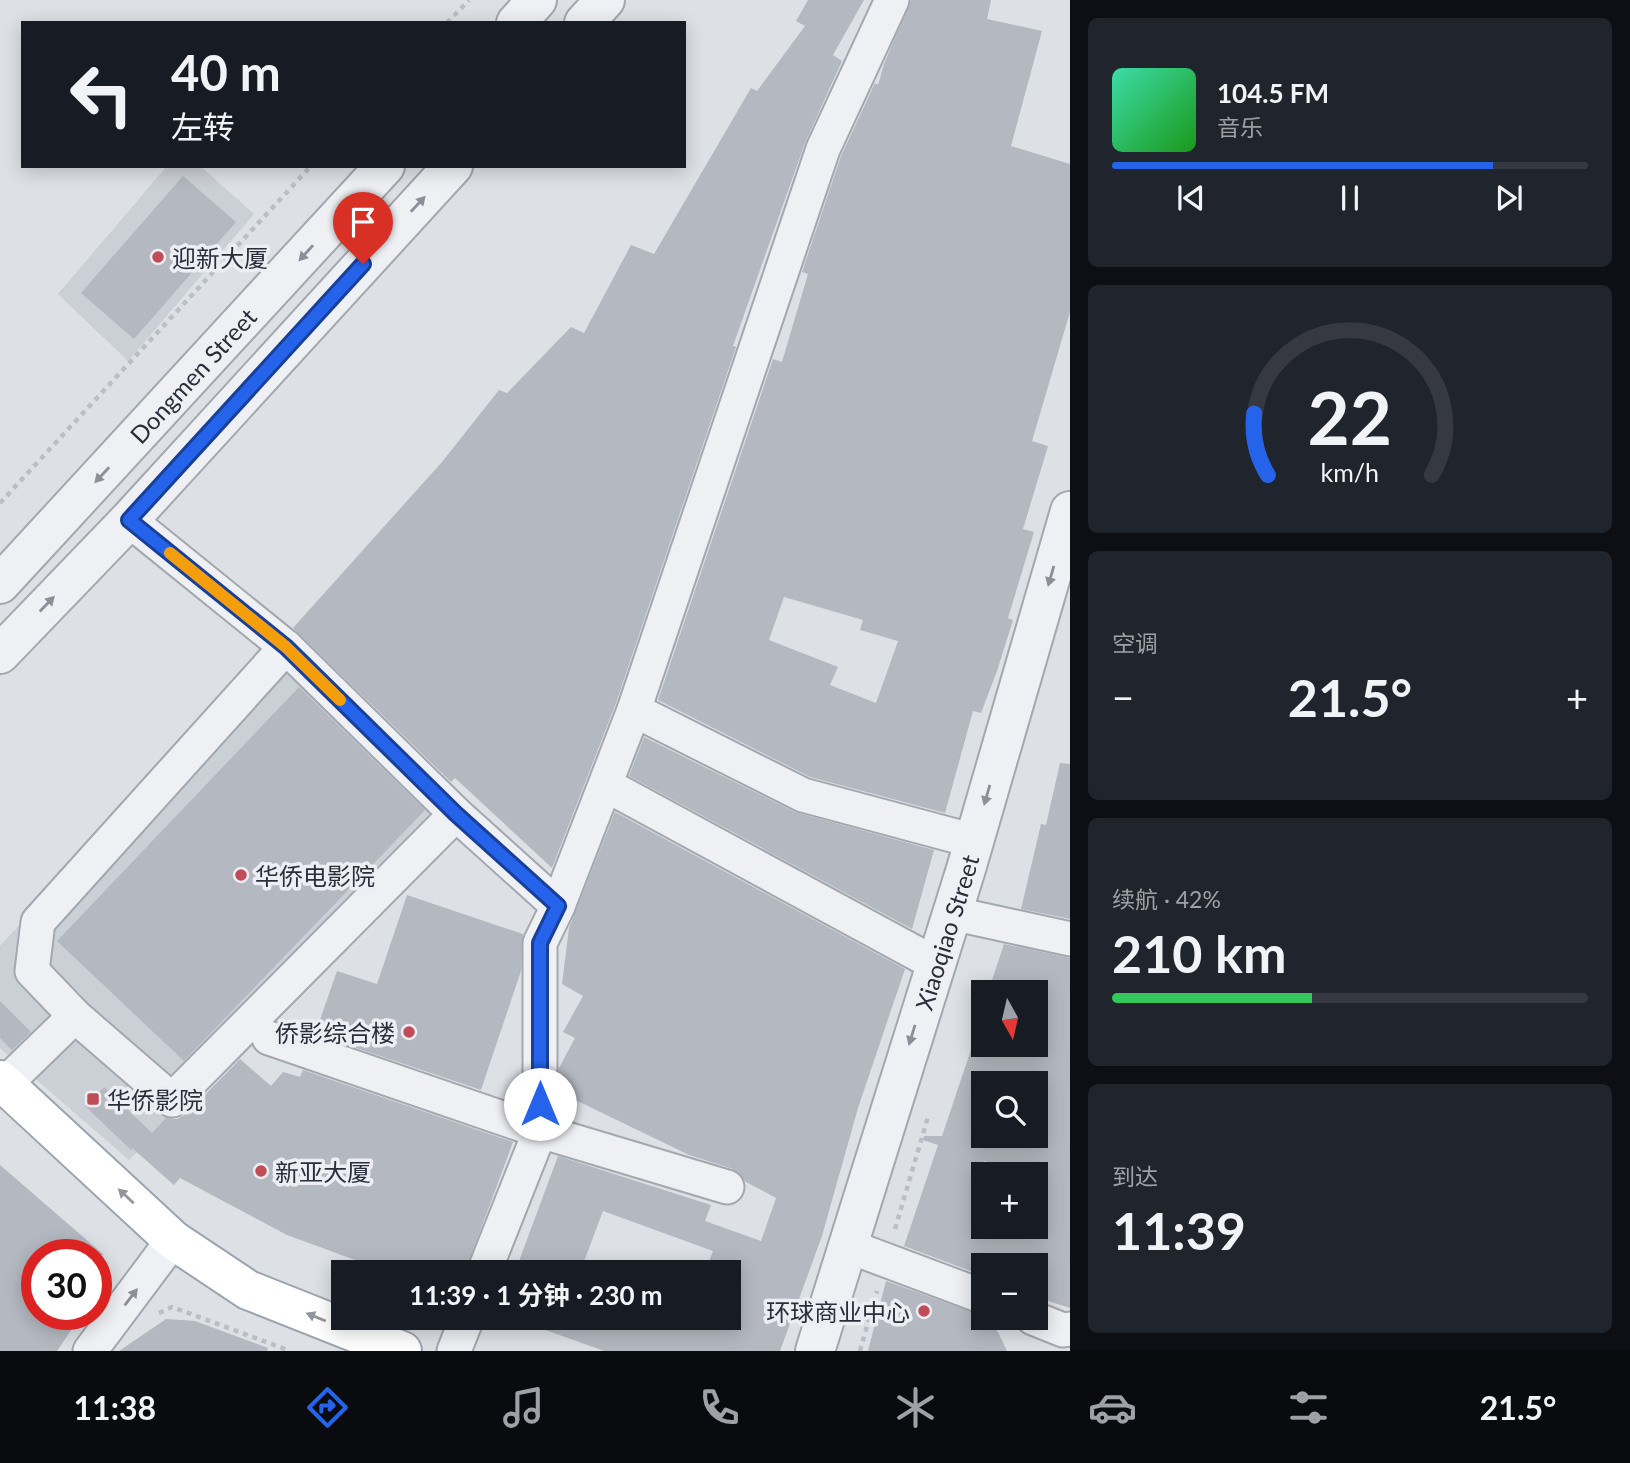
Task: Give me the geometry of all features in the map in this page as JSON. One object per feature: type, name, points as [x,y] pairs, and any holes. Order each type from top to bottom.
[{"type":"main road","points":[[2,1082],[173,1240],[248,1290],[402,1351]]},
{"type":"street","points":[[518,21],[537,0]]},
{"type":"street","points":[[586,21],[605,0]]},
{"type":"street","points":[[489,1260],[540,1131],[540,943],[558,906],[634,710],[823,149],[891,0]]},
{"type":"street","name":"Dongmen Street","points":[[0,584],[383,168]]},
{"type":"street","name":"Dongmen Street","points":[[0,654],[129,520],[451,168]]},
{"type":"street","name":"Xiaoqiao Street","points":[[815,1351],[974,841],[1070,511]]},
{"type":"street","points":[[129,520],[286,647],[456,814],[558,906]]},
{"type":"street","points":[[286,647],[38,922],[32,971],[75,1016],[172,1100],[456,814]]},
{"type":"street","points":[[634,710],[803,796],[974,841]]},
{"type":"street","points":[[606,785],[934,963]]},
{"type":"street","points":[[951,913],[1070,939]]},
{"type":"street","points":[[2,1082],[75,1016]]},
{"type":"street","points":[[268,1038],[540,1131],[727,1187]]},
{"type":"street","points":[[90,1351],[173,1240]]},
{"type":"street","points":[[848,1246],[971,1292]]},
{"type":"street","points":[[1048,1324],[1063,1330],[1070,1329]]},
{"type":"street","points":[[454,1351],[462,1330]]},
{"type":"path","points":[[449,21],[469,0]]},
{"type":"path","points":[[0,503],[309,168]]},
{"type":"path","points":[[151,1318],[172,1307],[290,1351]]},
{"type":"shaded area","points":[[165,168],[202,168],[254,214],[128,361],[58,294]]},
{"type":"shaded area","points":[[270,653],[462,831],[129,1160],[0,1048],[0,946]]},
{"type":"building","points":[[808,0],[864,0],[833,55],[842,61],[805,143],[733,346],[736,347],[616,703],[552,868],[455,778],[451,782],[293,628],[442,462],[499,390],[507,393],[571,327],[584,333],[631,245],[654,254],[751,88],[757,91],[805,26],[796,21]]},
{"type":"building","points":[[911,0],[991,0],[987,19],[1042,31],[1011,146],[1070,164],[1070,312],[1032,441],[1048,446],[1023,529],[1034,532],[1008,618],[1013,620],[997,671],[981,713],[973,711],[945,813],[810,777],[658,700],[773,359],[782,362],[808,274],[802,272],[841,156],[875,83],[878,85]],"holes":[[[784,597],[863,620],[860,630],[898,641],[876,703],[830,685],[838,667],[769,640]]]},
{"type":"building","name":"迎新大厦","points":[[183,176],[236,222],[134,339],[81,293]]},
{"type":"building","name":"华侨电影院","points":[[299,687],[425,810],[184,1061],[57,941]]},
{"type":"building","points":[[644,737],[795,812],[934,850],[912,929],[629,776]]},
{"type":"building","points":[[1060,763],[1070,764],[1070,919],[1021,909],[1041,824],[1046,825]]},
{"type":"building","points":[[615,812],[905,969],[858,1108],[822,1236],[780,1351],[604,1351],[545,1330],[741,1330],[741,1260],[710,1260],[713,1251],[603,1211],[585,1260],[519,1260],[558,1156],[711,1205],[705,1221],[761,1241],[776,1198],[746,1182],[733,1169],[689,1155],[559,1092],[559,1068],[575,1038],[563,1032],[583,996],[562,984],[569,928]]},
{"type":"building","points":[[407,895],[523,934],[521,971],[481,1090],[315,1034],[337,971],[377,984]]},
{"type":"building","points":[[1004,944],[1070,958],[1070,1308],[1048,1301],[1048,1253],[971,1253],[971,1271],[904,1246],[938,1145],[923,1140],[924,1136],[942,1136],[971,1050],[971,1057],[1048,1057],[1048,980],[992,980]]},
{"type":"building","points":[[0,1001],[31,1032],[12,1050],[0,1038]]},
{"type":"building","name":"新亚大厦","points":[[240,1059],[271,1086],[283,1072],[300,1077],[303,1070],[513,1142],[469,1260],[355,1260],[287,1235],[180,1178],[174,1185],[132,1148],[131,1150],[85,1106],[104,1087],[152,1133],[166,1118],[177,1119],[186,1114]]},
{"type":"building","points":[[0,1165],[86,1239],[21,1239],[21,1330],[71,1330],[57,1351],[0,1351]]},
{"type":"building","name":"环球商业中心","points":[[886,1281],[971,1311],[971,1330],[996,1330],[1007,1351],[868,1351]]},
{"type":"building","points":[[166,1319],[195,1321],[268,1348],[267,1351],[119,1351]]},
{"type":"slow traffic","points":[[170,553],[286,647],[340,700]]},
{"type":"place","name":"迎新大厦","points":[[158,257]]},
{"type":"place","name":"华侨电影院","points":[[241,875]]},
{"type":"place","name":"侨影综合楼","points":[[409,1032]]},
{"type":"place","name":"华侨影院","points":[[93,1099]]},
{"type":"place","name":"新亚大厦","points":[[261,1171]]},
{"type":"place","name":"环球商业中心","points":[[924,1311]]},
{"type":"route","points":[[363,264],[129,520],[286,647],[456,814],[558,906],[540,943],[540,1104]]}]
